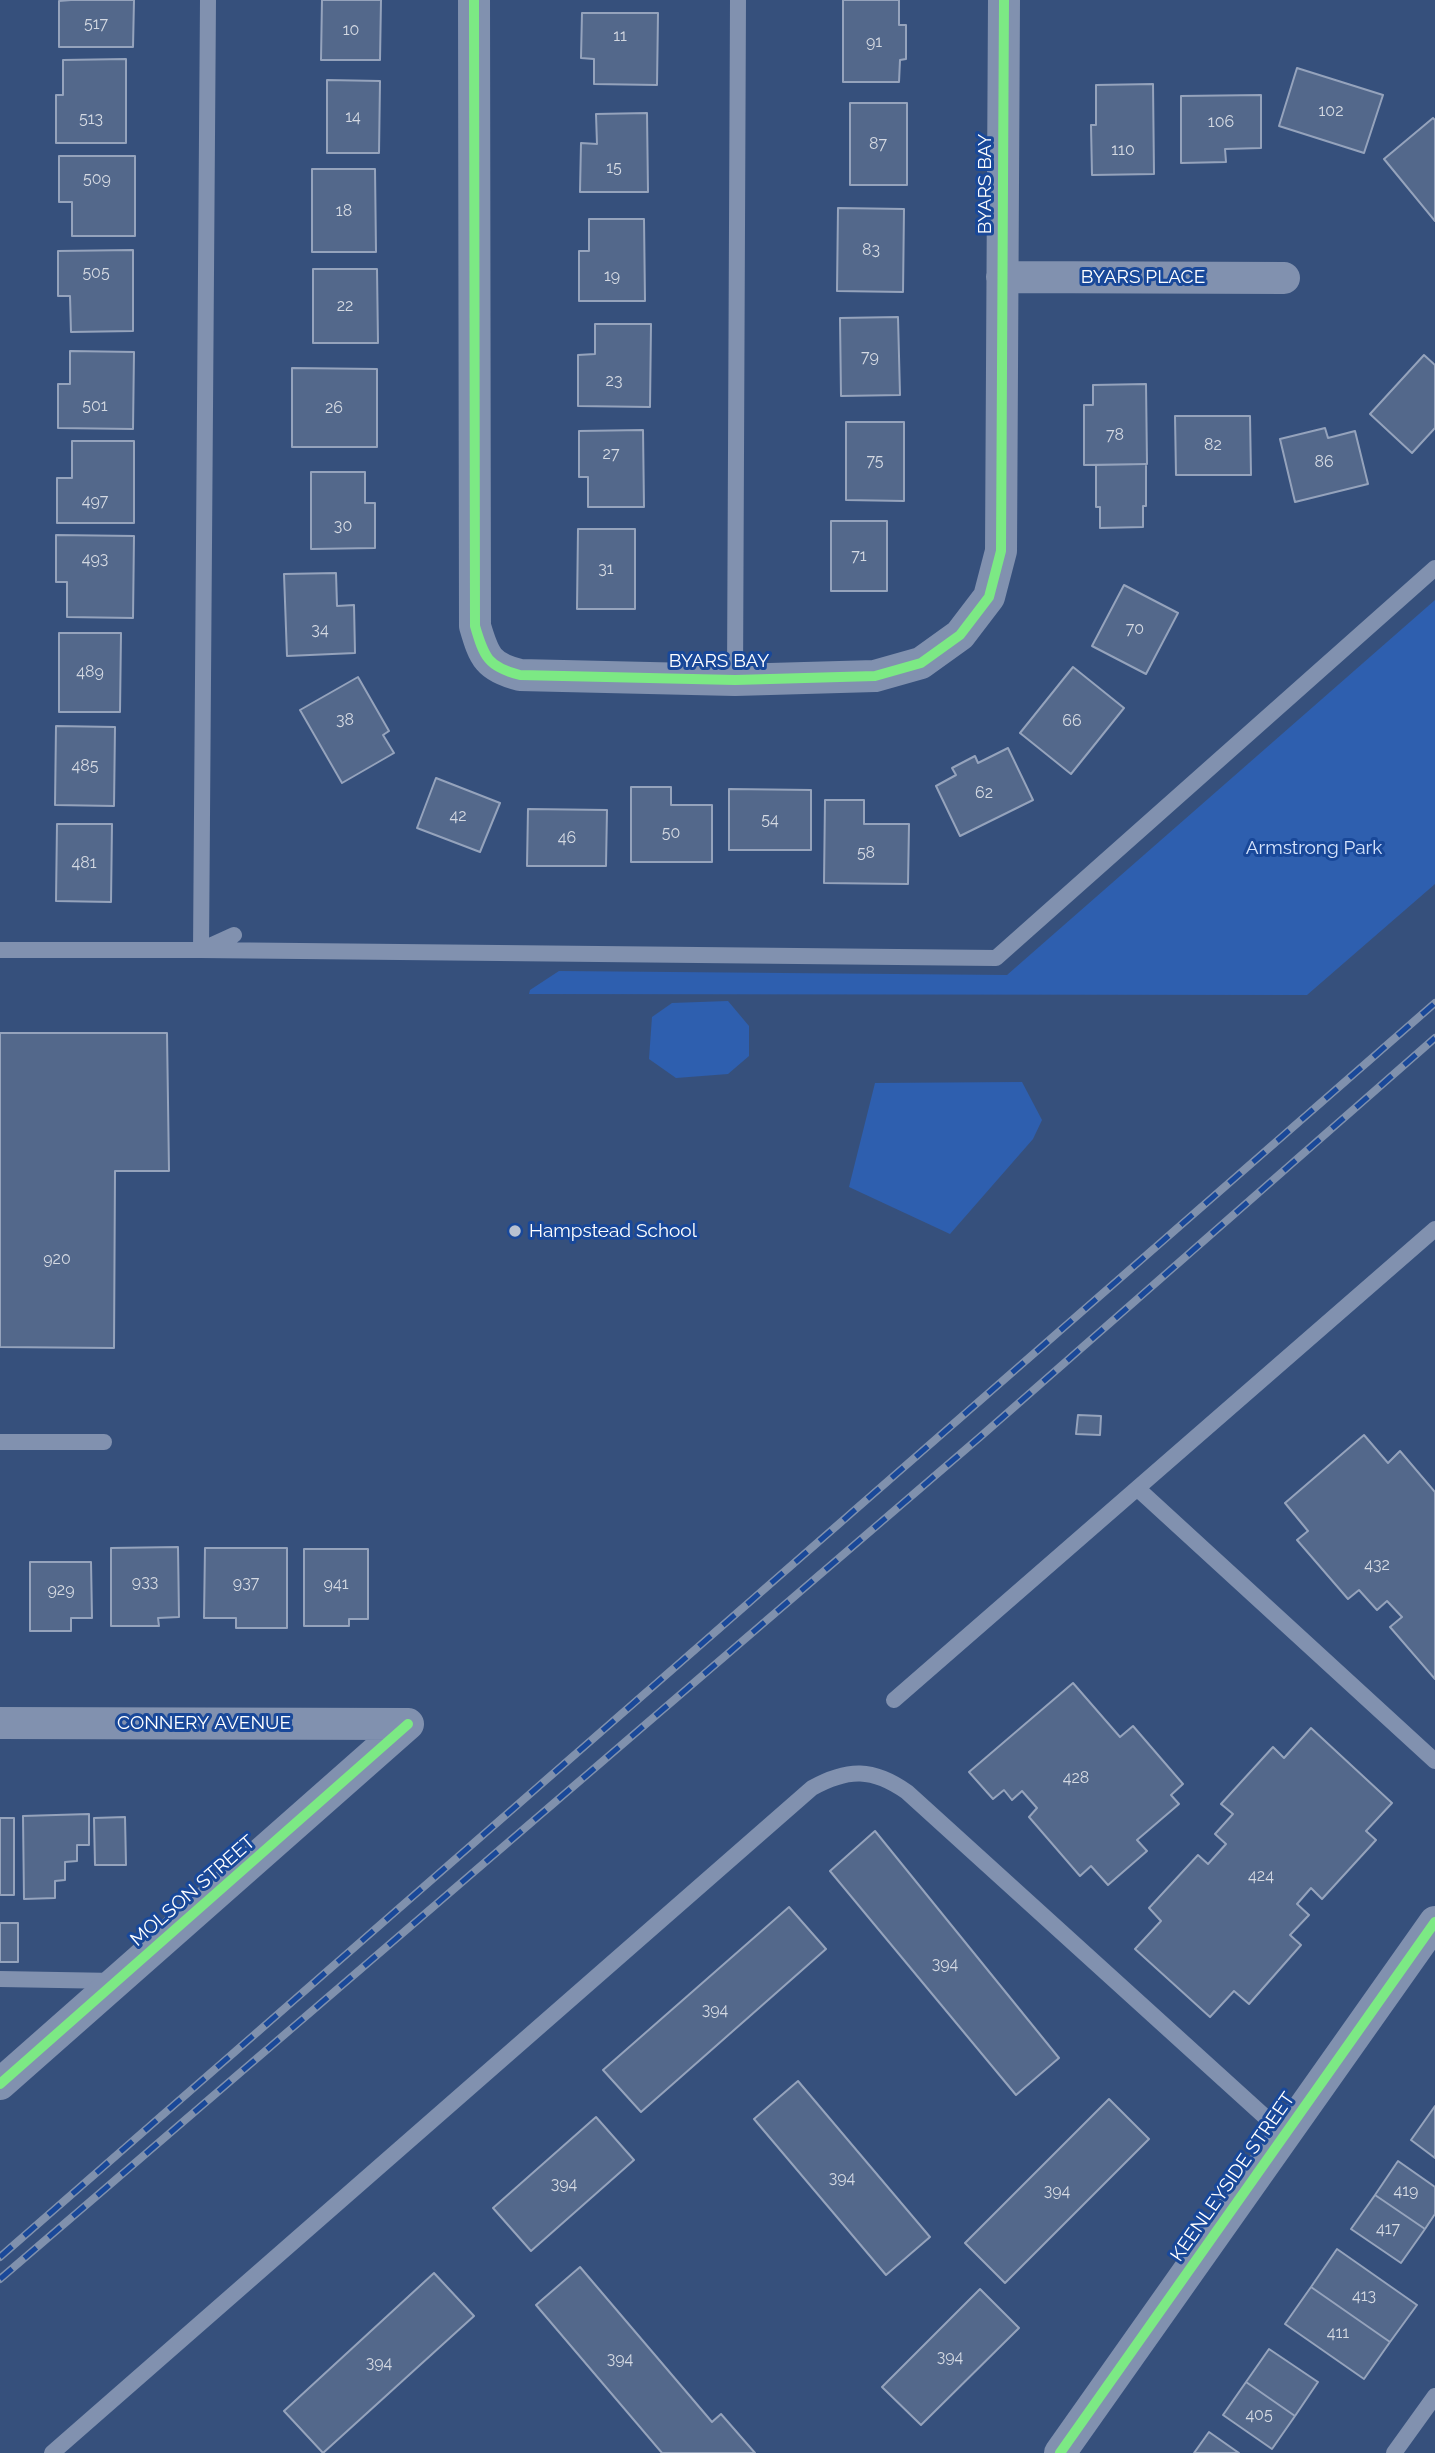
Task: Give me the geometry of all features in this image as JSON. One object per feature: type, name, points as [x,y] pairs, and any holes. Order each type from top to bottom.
[{"type":"street","name":"BYARS BAY","points":[[474,0],[475,626],[482,650],[498,670],[520,675],[735,680],[875,676],[921,663],[960,635],[989,597],[1001,551],[1004,0]]},
{"type":"street","name":"BYARS PLACE","points":[[1002,277],[1284,278]]},
{"type":"street","name":"CONNERY AVENUE","points":[[0,1723],[408,1724]]},
{"type":"street","name":"MOLSON STREET","points":[[0,2084],[408,1724]]},
{"type":"street","name":"KEENLEYSIDE STREET","points":[[1060,2453],[1435,1922]]},
{"type":"lane","points":[[201,950],[208,0]]},
{"type":"lane","points":[[735,680],[738,0]]},
{"type":"lane","points":[[0,950],[996,958],[1435,568]]},
{"type":"lane","points":[[201,950],[234,935]]},
{"type":"lane","points":[[894,1700],[1435,1229]]},
{"type":"lane","points":[[0,1442],[104,1442]]},
{"type":"lane","points":[[1138,1489],[1435,1761]]},
{"type":"lane","points":[[52,2453],[812,1788],[838,1775],[869,1774],[907,1792],[1285,2134]]},
{"type":"lane","points":[[0,1979],[118,1981]]},
{"type":"lane","points":[[1394,2453],[1435,2396]]},
{"type":"green space","name":"Armstrong Park","points":[[1435,600],[1435,884],[1307,995],[529,994],[530,990],[559,971],[1007,975]]},
{"type":"green space","points":[[728,1001],[749,1026],[749,1056],[728,1074],[676,1078],[649,1059],[652,1017],[672,1003]]},
{"type":"green space","points":[[1022,1082],[1042,1120],[1033,1139],[950,1234],[849,1187],[875,1083]]},
{"type":"building","points":[[134,0],[133,47],[59,47],[59,1]]},
{"type":"building","points":[[322,0],[381,0],[380,60],[321,60]]},
{"type":"building","points":[[843,0],[899,0],[899,25],[906,25],[906,59],[900,60],[899,82],[843,82]]},
{"type":"building","points":[[582,13],[658,13],[657,85],[594,84],[594,59],[581,58]]},
{"type":"building","points":[[126,59],[126,143],[56,143],[56,95],[63,95],[63,60]]},
{"type":"building","points":[[1297,68],[1383,95],[1364,153],[1279,126]]},
{"type":"building","points":[[327,80],[380,81],[379,153],[327,153]]},
{"type":"building","points":[[1153,84],[1154,174],[1092,175],[1091,125],[1096,125],[1096,85]]},
{"type":"building","points":[[1261,95],[1261,148],[1225,149],[1226,162],[1181,163],[1181,96]]},
{"type":"building","points":[[850,103],[907,103],[907,185],[850,185]]},
{"type":"building","points":[[647,113],[648,192],[580,192],[581,143],[597,144],[596,114]]},
{"type":"building","points":[[1433,118],[1435,120],[1435,221],[1384,159]]},
{"type":"building","points":[[59,156],[135,156],[135,236],[72,236],[72,202],[59,202]]},
{"type":"building","points":[[312,169],[375,169],[376,252],[312,252]]},
{"type":"building","points":[[838,208],[904,209],[903,292],[837,291]]},
{"type":"building","points":[[589,219],[644,219],[645,301],[579,301],[579,251],[589,251]]},
{"type":"building","points":[[133,250],[133,331],[71,332],[70,296],[58,296],[58,251]]},
{"type":"building","points":[[313,269],[377,269],[378,343],[313,343]]},
{"type":"building","points":[[898,317],[900,395],[841,396],[840,318]]},
{"type":"building","points":[[595,324],[651,324],[650,407],[578,406],[578,355],[595,354]]},
{"type":"building","points":[[70,351],[134,352],[133,429],[58,428],[58,384],[70,384]]},
{"type":"building","points":[[1424,355],[1435,365],[1435,428],[1412,453],[1370,414]]},
{"type":"building","points":[[292,368],[377,369],[377,447],[292,447]]},
{"type":"building","points":[[1146,384],[1147,464],[1084,465],[1084,405],[1093,405],[1093,385]]},
{"type":"building","points":[[1175,416],[1250,416],[1251,475],[1176,475]]},
{"type":"building","points":[[846,422],[904,422],[904,501],[846,500]]},
{"type":"building","points":[[1325,428],[1328,438],[1355,431],[1368,484],[1295,502],[1280,439]]},
{"type":"building","points":[[643,430],[644,507],[588,507],[588,477],[579,477],[579,431]]},
{"type":"building","points":[[72,441],[134,441],[134,523],[57,523],[57,478],[72,478]]},
{"type":"building","points":[[1146,464],[1143,527],[1100,528],[1100,507],[1096,507],[1096,465]]},
{"type":"building","points":[[311,472],[365,472],[365,503],[375,503],[375,548],[311,549]]},
{"type":"building","points":[[831,521],[887,521],[887,591],[831,591]]},
{"type":"building","points":[[578,529],[635,529],[635,609],[577,609]]},
{"type":"building","points":[[56,535],[134,536],[133,618],[67,617],[67,582],[56,582]]},
{"type":"building","points":[[336,573],[337,606],[354,605],[355,653],[287,656],[284,574]]},
{"type":"building","points":[[1124,585],[1178,613],[1146,674],[1092,646]]},
{"type":"building","points":[[59,633],[121,633],[120,712],[59,712]]},
{"type":"building","points":[[1073,667],[1124,708],[1071,774],[1020,733]]},
{"type":"building","points":[[358,677],[389,731],[383,735],[394,753],[342,783],[300,710]]},
{"type":"building","points":[[56,726],[115,727],[114,806],[55,805]]},
{"type":"building","points":[[1008,748],[1033,800],[960,836],[936,786],[956,775],[952,768],[975,756],[978,763]]},
{"type":"building","points":[[436,778],[500,803],[480,852],[417,828]]},
{"type":"building","points":[[631,787],[671,787],[671,805],[712,805],[712,862],[631,862]]},
{"type":"building","points":[[729,789],[811,790],[811,850],[729,850]]},
{"type":"building","points":[[825,800],[864,800],[864,824],[909,824],[908,884],[824,883]]},
{"type":"building","points":[[528,809],[607,810],[606,866],[527,866]]},
{"type":"building","points":[[57,824],[112,824],[111,902],[56,901]]},
{"type":"building","points":[[0,1033],[167,1033],[169,1171],[115,1171],[114,1348],[0,1347]]},
{"type":"building","points":[[1078,1415],[1101,1416],[1100,1435],[1076,1434]]},
{"type":"building","points":[[1364,1435],[1388,1463],[1400,1451],[1435,1492],[1435,1679],[1390,1627],[1402,1617],[1387,1601],[1377,1610],[1359,1590],[1348,1599],[1297,1540],[1308,1531],[1285,1503]]},
{"type":"building","points":[[178,1547],[179,1617],[158,1618],[159,1626],[111,1626],[111,1548]]},
{"type":"building","points":[[205,1548],[287,1548],[287,1628],[236,1628],[236,1618],[204,1618]]},
{"type":"building","points":[[304,1549],[368,1549],[368,1619],[349,1619],[349,1626],[304,1626]]},
{"type":"building","points":[[30,1562],[91,1562],[92,1618],[71,1618],[71,1631],[30,1631]]},
{"type":"building","points":[[1073,1683],[1120,1737],[1133,1726],[1183,1784],[1171,1795],[1179,1804],[1137,1840],[1147,1851],[1108,1885],[1091,1866],[1080,1876],[1029,1817],[1037,1808],[1022,1791],[1012,1800],[1004,1790],[993,1799],[969,1772]]},
{"type":"building","points":[[1311,1728],[1392,1803],[1366,1831],[1376,1840],[1322,1899],[1311,1888],[1297,1904],[1309,1915],[1290,1935],[1301,1945],[1249,2004],[1234,1991],[1210,2017],[1135,1949],[1161,1921],[1149,1908],[1198,1855],[1208,1864],[1226,1844],[1215,1834],[1233,1814],[1221,1804],[1273,1747],[1284,1758]]},
{"type":"building","points":[[89,1814],[89,1845],[77,1845],[77,1861],[65,1862],[65,1880],[55,1881],[55,1898],[24,1899],[23,1816]]},
{"type":"building","points":[[125,1817],[126,1865],[95,1865],[94,1818]]},
{"type":"building","points":[[0,1818],[14,1818],[14,1895],[0,1895]]},
{"type":"building","points":[[875,1831],[1059,2058],[1016,2095],[830,1871]]},
{"type":"building","points":[[789,1907],[826,1949],[641,2112],[603,2070]]},
{"type":"building","points":[[0,1923],[18,1923],[18,1962],[0,1962]]},
{"type":"building","points":[[798,2081],[930,2237],[886,2275],[754,2119]]},
{"type":"building","points":[[1109,2099],[1149,2139],[1005,2283],[965,2243]]},
{"type":"building","points":[[1435,2106],[1435,2158],[1411,2140]]},
{"type":"building","points":[[596,2117],[634,2160],[531,2251],[493,2208]]},
{"type":"building","points":[[1398,2161],[1435,2187],[1435,2214],[1425,2229],[1375,2195]]},
{"type":"building","points":[[1375,2195],[1425,2229],[1401,2263],[1351,2229]]},
{"type":"building","points":[[1337,2249],[1417,2305],[1390,2342],[1311,2287]]},
{"type":"building","points":[[580,2267],[712,2422],[721,2414],[755,2453],[662,2453],[536,2305]]},
{"type":"building","points":[[434,2273],[474,2316],[323,2453],[284,2411]]},
{"type":"building","points":[[1311,2287],[1390,2342],[1364,2379],[1285,2324]]},
{"type":"building","points":[[980,2289],[1019,2328],[921,2425],[882,2387]]},
{"type":"building","points":[[1269,2349],[1318,2382],[1295,2416],[1246,2382]]},
{"type":"building","points":[[1246,2382],[1295,2416],[1272,2449],[1223,2415]]},
{"type":"building","points":[[1209,2432],[1239,2453],[1194,2453]]},
{"type":"railway","points":[[0,2257],[1435,1003]]},
{"type":"railway","points":[[0,2279],[980,1437],[1435,1038]]},
{"type":"cycle path","points":[[474,0],[475,626],[481,646],[494,664],[520,675],[735,680],[875,676],[921,663],[960,635],[989,597],[1001,551],[1004,0]]},
{"type":"cycle path","points":[[0,2084],[408,1724]]},
{"type":"cycle path","points":[[1060,2453],[1435,1922]]},
{"type":"place","name":"Hampstead School","points":[[515,1231]]}]
